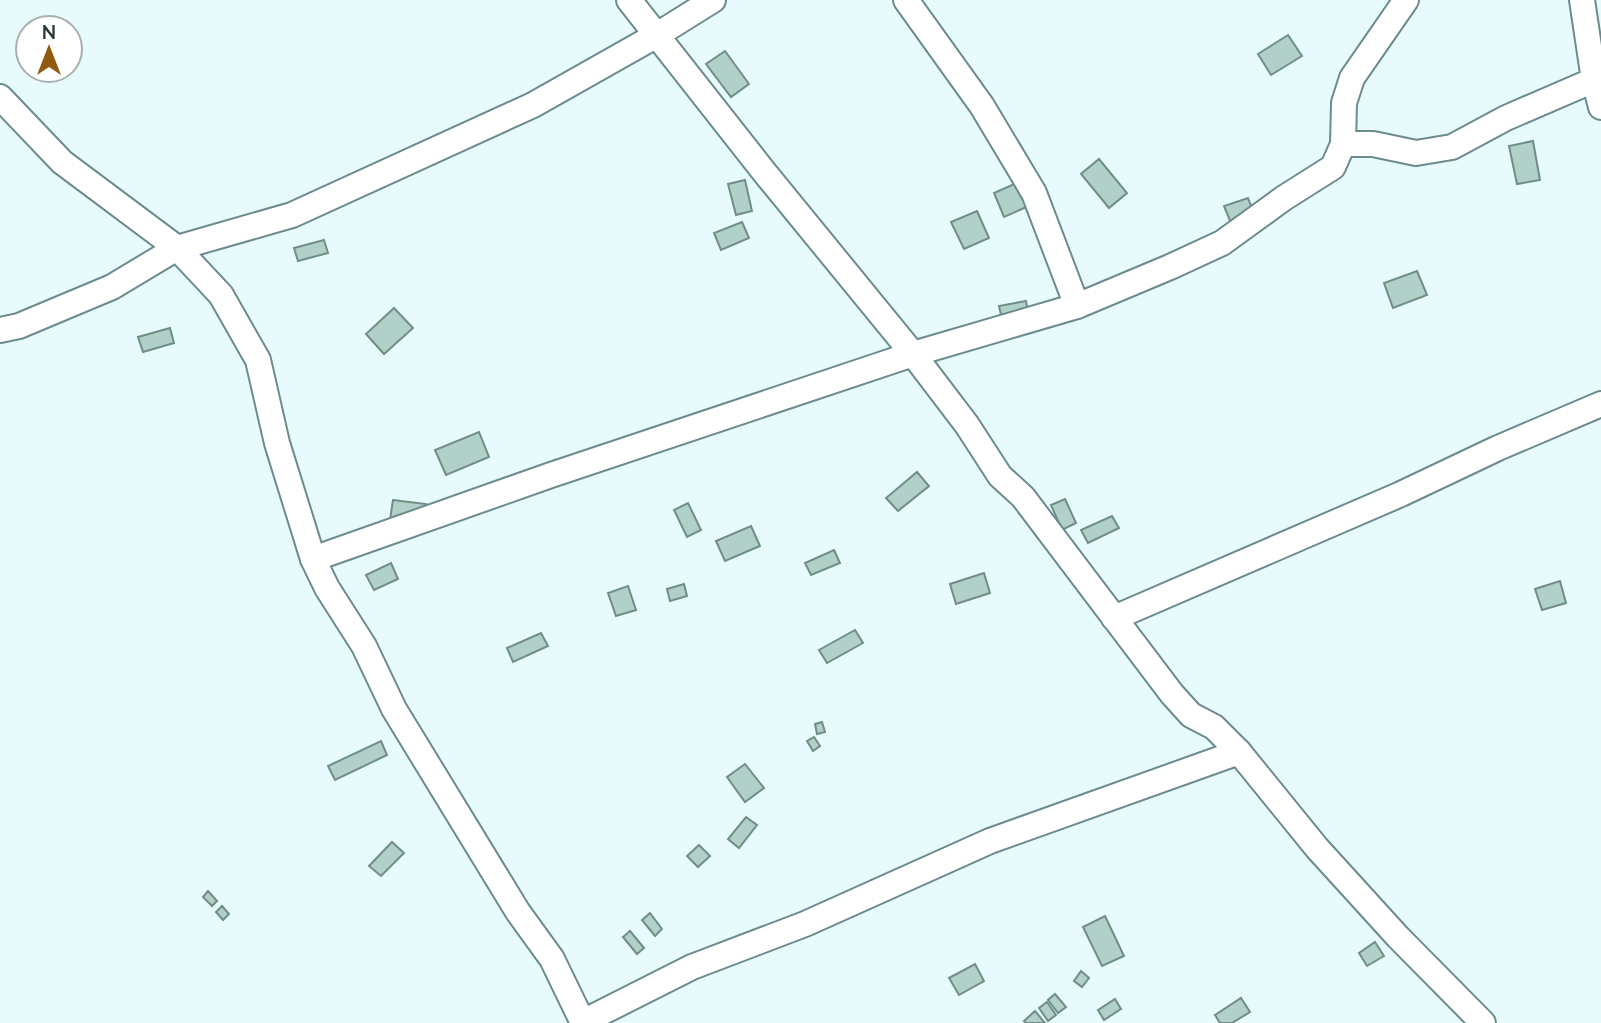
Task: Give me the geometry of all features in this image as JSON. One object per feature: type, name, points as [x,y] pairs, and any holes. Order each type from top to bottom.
[{"type":"street","points":[[629,0],[765,173],[913,354],[967,425],[1000,476],[1023,497],[1172,694],[1191,715],[1214,727],[1239,752],[1317,848],[1398,937],[1483,1023]]},
{"type":"street","points":[[0,330],[19,326],[112,287],[177,248],[292,215],[533,105],[713,0]]},
{"type":"street","points":[[906,0],[982,106],[1034,193],[1077,306]]},
{"type":"street","points":[[313,559],[551,475],[913,354],[1077,306],[1222,243],[1284,198],[1333,167],[1343,144],[1344,103],[1352,78],[1406,0]]},
{"type":"street","points":[[1582,0],[1594,80],[1601,107]]},
{"type":"street","points":[[1343,144],[1373,145],[1416,153],[1452,147],[1506,118],[1594,80]]},
{"type":"street","points":[[0,97],[62,162],[177,248],[221,295],[258,360],[277,443],[313,559],[327,588],[364,646],[394,709],[518,912],[552,959],[583,1022],[692,967],[805,924],[990,841],[1239,752]]},
{"type":"street","points":[[1114,618],[1601,404]]},
{"type":"building","points":[[1288,35],[1302,56],[1271,75],[1258,54]]},
{"type":"building","points":[[725,51],[749,84],[731,97],[706,64]]},
{"type":"building","points":[[1533,141],[1540,180],[1517,184],[1509,146]]},
{"type":"building","points":[[1099,159],[1127,193],[1109,208],[1081,174]]},
{"type":"building","points":[[745,180],[752,211],[736,215],[728,184]]},
{"type":"building","points":[[1021,181],[1031,205],[1004,217],[994,193]]},
{"type":"building","points":[[1248,198],[1260,229],[1237,238],[1224,206]]},
{"type":"building","points":[[977,211],[989,238],[964,249],[951,222]]},
{"type":"building","points":[[742,222],[749,238],[721,250],[714,233]]},
{"type":"building","points":[[324,240],[328,253],[298,261],[294,248]]},
{"type":"building","points":[[1417,271],[1427,295],[1393,308],[1384,283]]},
{"type":"building","points":[[1026,301],[1031,328],[1005,333],[999,306]]},
{"type":"building","points":[[394,308],[413,328],[384,354],[366,334]]},
{"type":"building","points":[[170,328],[174,343],[143,352],[138,337]]},
{"type":"building","points":[[479,432],[489,457],[446,475],[435,450]]},
{"type":"building","points":[[917,472],[929,486],[898,511],[886,498]]},
{"type":"building","points":[[1065,499],[1076,523],[1062,530],[1051,505]]},
{"type":"building","points":[[393,500],[426,504],[422,531],[389,526]]},
{"type":"building","points":[[688,503],[701,530],[687,537],[674,510]]},
{"type":"building","points":[[1112,516],[1119,528],[1088,543],[1081,530]]},
{"type":"building","points":[[751,526],[760,546],[725,561],[716,541]]},
{"type":"building","points":[[834,550],[840,563],[811,575],[805,563]]},
{"type":"building","points":[[391,563],[398,579],[374,590],[366,575]]},
{"type":"building","points":[[984,573],[990,593],[956,604],[950,584]]},
{"type":"building","points":[[1560,581],[1566,603],[1542,610],[1535,589]]},
{"type":"building","points":[[684,584],[687,596],[670,601],[667,589]]},
{"type":"building","points":[[628,586],[636,610],[616,616],[608,593]]},
{"type":"building","points":[[855,630],[863,643],[827,663],[819,650]]},
{"type":"building","points":[[541,633],[548,646],[513,662],[507,648]]},
{"type":"building","points":[[822,722],[825,732],[817,734],[815,724]]},
{"type":"building","points":[[814,737],[820,746],[813,751],[807,741]]},
{"type":"building","points":[[381,741],[387,755],[335,780],[328,766]]},
{"type":"building","points":[[745,764],[764,788],[745,802],[727,777]]},
{"type":"building","points":[[746,817],[757,825],[739,848],[728,839]]},
{"type":"building","points":[[392,842],[404,853],[381,876],[369,866]]},
{"type":"building","points":[[699,845],[710,856],[698,867],[687,856]]},
{"type":"building","points":[[208,891],[217,901],[212,906],[203,897]]},
{"type":"building","points":[[222,906],[229,914],[223,920],[216,912]]},
{"type":"building","points":[[650,913],[662,929],[655,936],[642,920]]},
{"type":"building","points":[[1105,916],[1124,956],[1102,966],[1083,927]]},
{"type":"building","points":[[630,931],[644,948],[637,954],[623,937]]},
{"type":"building","points":[[1375,942],[1384,956],[1367,966],[1359,953]]},
{"type":"building","points":[[975,964],[984,981],[959,995],[949,978]]},
{"type":"building","points":[[1081,971],[1089,978],[1082,987],[1074,981]]},
{"type":"building","points":[[1055,994],[1066,1007],[1058,1013],[1048,1000]]},
{"type":"building","points":[[1241,998],[1250,1012],[1232,1023],[1220,1023],[1215,1015]]},
{"type":"building","points":[[1115,999],[1121,1009],[1104,1020],[1098,1010]]},
{"type":"building","points":[[1047,1002],[1056,1015],[1048,1021],[1039,1008]]},
{"type":"building","points":[[1035,1011],[1045,1023],[1024,1021]]}]
